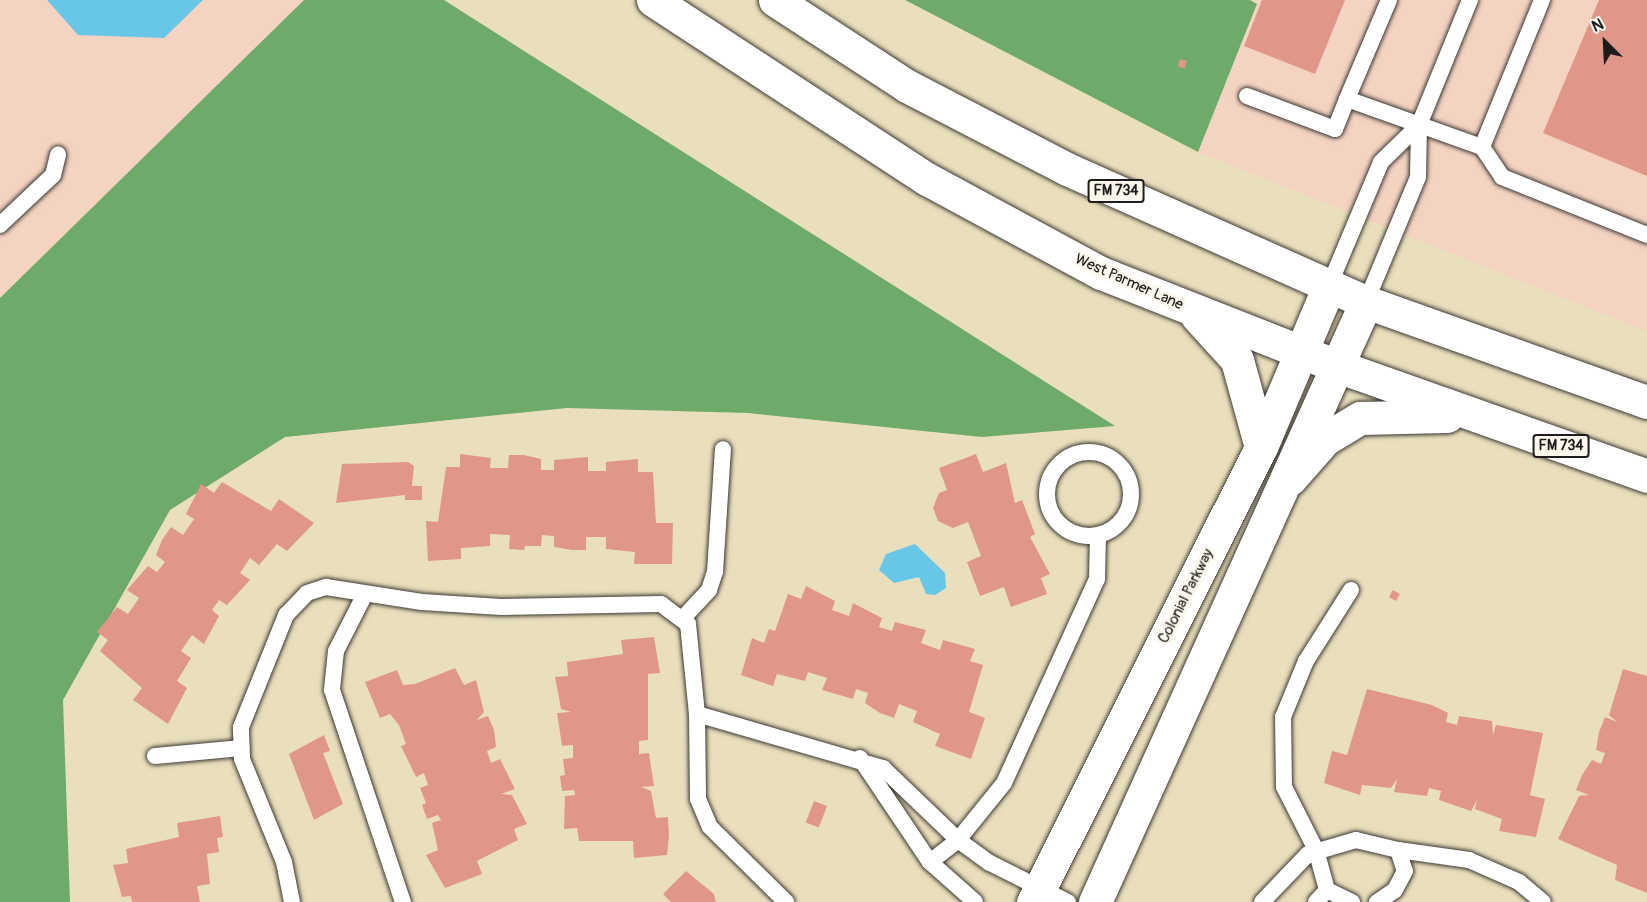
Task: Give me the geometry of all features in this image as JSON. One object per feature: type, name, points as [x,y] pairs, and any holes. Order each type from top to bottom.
[{"type":"main road","name":"West Parmer Lane","points":[[653,0],[927,179],[1101,273],[1302,353],[1475,417],[1647,476]]},
{"type":"main road","name":"FM 734","points":[[775,0],[907,86],[1067,169],[1366,302],[1647,402]]},
{"type":"main road","name":"Colonial Parkway","points":[[1047,898],[1261,447],[1329,286]]},
{"type":"main road","points":[[1095,902],[1290,479],[1366,302]]},
{"type":"main road","points":[[1192,310],[1238,360],[1261,447]]},
{"type":"main road","points":[[1290,479],[1325,439],[1360,418],[1475,417]]},
{"type":"lane","points":[[1247,96],[1335,129],[1389,0]]},
{"type":"lane","points":[[1366,302],[1418,177],[1419,125],[1470,0]]},
{"type":"lane","points":[[1482,147],[1542,0]]},
{"type":"lane","points":[[1347,99],[1482,147],[1502,177],[1647,235]]},
{"type":"lane","points":[[1329,286],[1381,162],[1419,125]]},
{"type":"lane","points":[[0,225],[53,175],[58,155]]},
{"type":"lane","points":[[683,618],[709,590],[715,572],[723,449]]},
{"type":"lane","points":[[1075,454],[1103,454],[1124,471],[1130,483],[1128,510],[1121,522],[1098,535],[1084,536],[1059,524],[1046,498],[1053,471],[1075,454]]},
{"type":"lane","points":[[930,862],[958,840],[1004,783],[1097,579],[1098,535]]},
{"type":"lane","points":[[292,902],[284,862],[242,748],[242,727],[286,615],[307,593],[326,587],[364,594],[501,607],[661,603],[683,618],[694,663],[698,799],[710,827],[786,902]]},
{"type":"lane","points":[[1351,590],[1306,661],[1283,717],[1284,788],[1316,850],[1322,896],[1352,902]]},
{"type":"lane","points":[[364,594],[336,651],[332,690],[403,902]]},
{"type":"lane","points":[[697,714],[860,757],[883,768],[958,840],[1047,898]]},
{"type":"lane","points":[[155,756],[242,748]]},
{"type":"lane","points":[[860,757],[930,862],[975,902]]},
{"type":"lane","points":[[1262,902],[1316,850],[1356,840],[1398,850],[1469,860],[1519,882],[1543,902]]},
{"type":"lane","points":[[1377,902],[1395,890],[1405,871],[1398,850]]},
{"type":"shaded area","points":[[0,0],[304,0],[0,298]]},
{"type":"shaded area","points":[[1259,0],[1647,0],[1647,331],[1198,152]]},
{"type":"green space","points":[[304,0],[444,0],[1115,426],[982,437],[748,413],[567,408],[285,437],[170,510],[63,700],[70,902],[0,902],[0,298]]},
{"type":"green space","points":[[905,0],[1250,0],[1257,4],[1198,152]]},
{"type":"water","points":[[47,0],[203,0],[164,38],[78,35]]},
{"type":"water","points":[[915,544],[945,573],[946,588],[935,595],[926,594],[919,577],[894,583],[879,570],[886,554]]},
{"type":"building","points":[[1262,0],[1345,0],[1315,74],[1244,46]]},
{"type":"building","points":[[1599,0],[1647,0],[1647,176],[1543,133]]},
{"type":"building","points":[[1180,59],[1187,61],[1185,69],[1178,67]]},
{"type":"building","points":[[460,454],[491,458],[490,468],[508,468],[509,455],[524,455],[541,459],[541,470],[554,470],[554,460],[588,457],[588,471],[606,471],[606,462],[638,459],[638,472],[653,472],[656,523],[673,523],[672,564],[634,564],[635,552],[606,549],[606,537],[586,537],[586,550],[572,550],[554,547],[554,536],[542,535],[541,546],[525,546],[524,550],[509,549],[510,535],[490,534],[490,546],[461,548],[461,559],[428,561],[426,521],[438,522],[446,467],[460,467]]},
{"type":"building","points":[[976,454],[983,472],[1006,463],[1015,503],[1022,500],[1035,534],[1030,537],[1050,574],[1041,578],[1047,594],[1011,607],[1004,587],[980,596],[967,562],[981,556],[968,522],[953,528],[938,521],[933,508],[939,493],[947,490],[939,468]]},
{"type":"building","points":[[408,462],[414,466],[412,486],[422,486],[422,500],[405,500],[405,495],[336,503],[342,464]]},
{"type":"building","points":[[222,482],[271,511],[279,499],[314,523],[287,551],[277,544],[259,565],[250,558],[240,573],[250,580],[227,605],[219,600],[212,610],[219,616],[204,644],[192,635],[181,651],[191,658],[177,681],[187,688],[168,724],[133,700],[142,688],[100,651],[108,640],[97,632],[117,607],[128,614],[139,598],[127,590],[148,566],[157,572],[165,562],[156,555],[162,540],[171,527],[183,535],[194,519],[186,514],[201,484],[214,493]]},
{"type":"building","points":[[806,586],[835,601],[832,610],[849,616],[853,603],[882,618],[879,627],[892,631],[895,622],[926,630],[921,643],[940,650],[943,640],[975,649],[970,661],[983,665],[969,712],[985,718],[971,759],[935,746],[940,734],[913,722],[917,711],[899,704],[894,718],[880,713],[865,703],[868,693],[856,689],[853,699],[822,690],[827,678],[808,672],[805,681],[777,674],[773,686],[741,675],[752,638],[764,643],[769,629],[775,631],[788,594],[801,599]]},
{"type":"building","points":[[1393,590],[1400,594],[1396,601],[1389,597]]},
{"type":"building","points":[[654,637],[660,673],[648,674],[648,740],[639,741],[639,754],[649,753],[654,786],[641,787],[651,791],[656,818],[668,817],[669,836],[667,855],[634,858],[633,841],[579,841],[577,828],[564,829],[565,796],[575,795],[574,790],[562,791],[560,776],[565,775],[563,759],[573,758],[573,745],[562,746],[557,713],[571,712],[561,709],[555,677],[568,676],[567,662],[623,654],[621,640]]},
{"type":"building","points":[[455,668],[464,685],[476,680],[484,712],[477,720],[488,716],[494,730],[496,747],[487,751],[491,763],[500,759],[515,789],[501,794],[512,795],[527,824],[514,829],[518,840],[477,861],[482,874],[445,888],[426,855],[438,850],[432,823],[441,820],[438,815],[427,819],[422,805],[426,803],[420,788],[428,785],[424,773],[416,777],[401,746],[406,744],[399,725],[390,714],[380,718],[365,682],[397,670],[403,685],[415,684]]},
{"type":"building","points":[[1623,669],[1647,676],[1647,893],[1615,880],[1617,865],[1558,839],[1579,796],[1589,795],[1576,790],[1582,775],[1592,760],[1601,764],[1605,753],[1596,750],[1599,732],[1605,717],[1617,722],[1609,715]]},
{"type":"building","points":[[1367,689],[1432,705],[1448,713],[1446,722],[1457,725],[1459,716],[1492,721],[1493,735],[1496,725],[1543,733],[1530,795],[1545,799],[1536,837],[1499,831],[1502,819],[1475,809],[1477,800],[1471,811],[1439,800],[1441,791],[1429,788],[1427,796],[1394,792],[1397,779],[1391,788],[1362,785],[1360,795],[1324,783],[1332,751],[1347,755]]},
{"type":"building","points":[[324,735],[330,751],[323,753],[343,804],[314,820],[289,754]]},
{"type":"building","points":[[814,801],[827,806],[819,827],[806,822]]},
{"type":"building","points":[[220,816],[223,837],[217,838],[219,852],[207,854],[210,884],[197,886],[200,902],[132,902],[131,896],[122,897],[113,865],[128,863],[126,849],[179,837],[177,823]]},
{"type":"building","points":[[686,871],[714,894],[716,902],[671,902],[663,894]]}]
